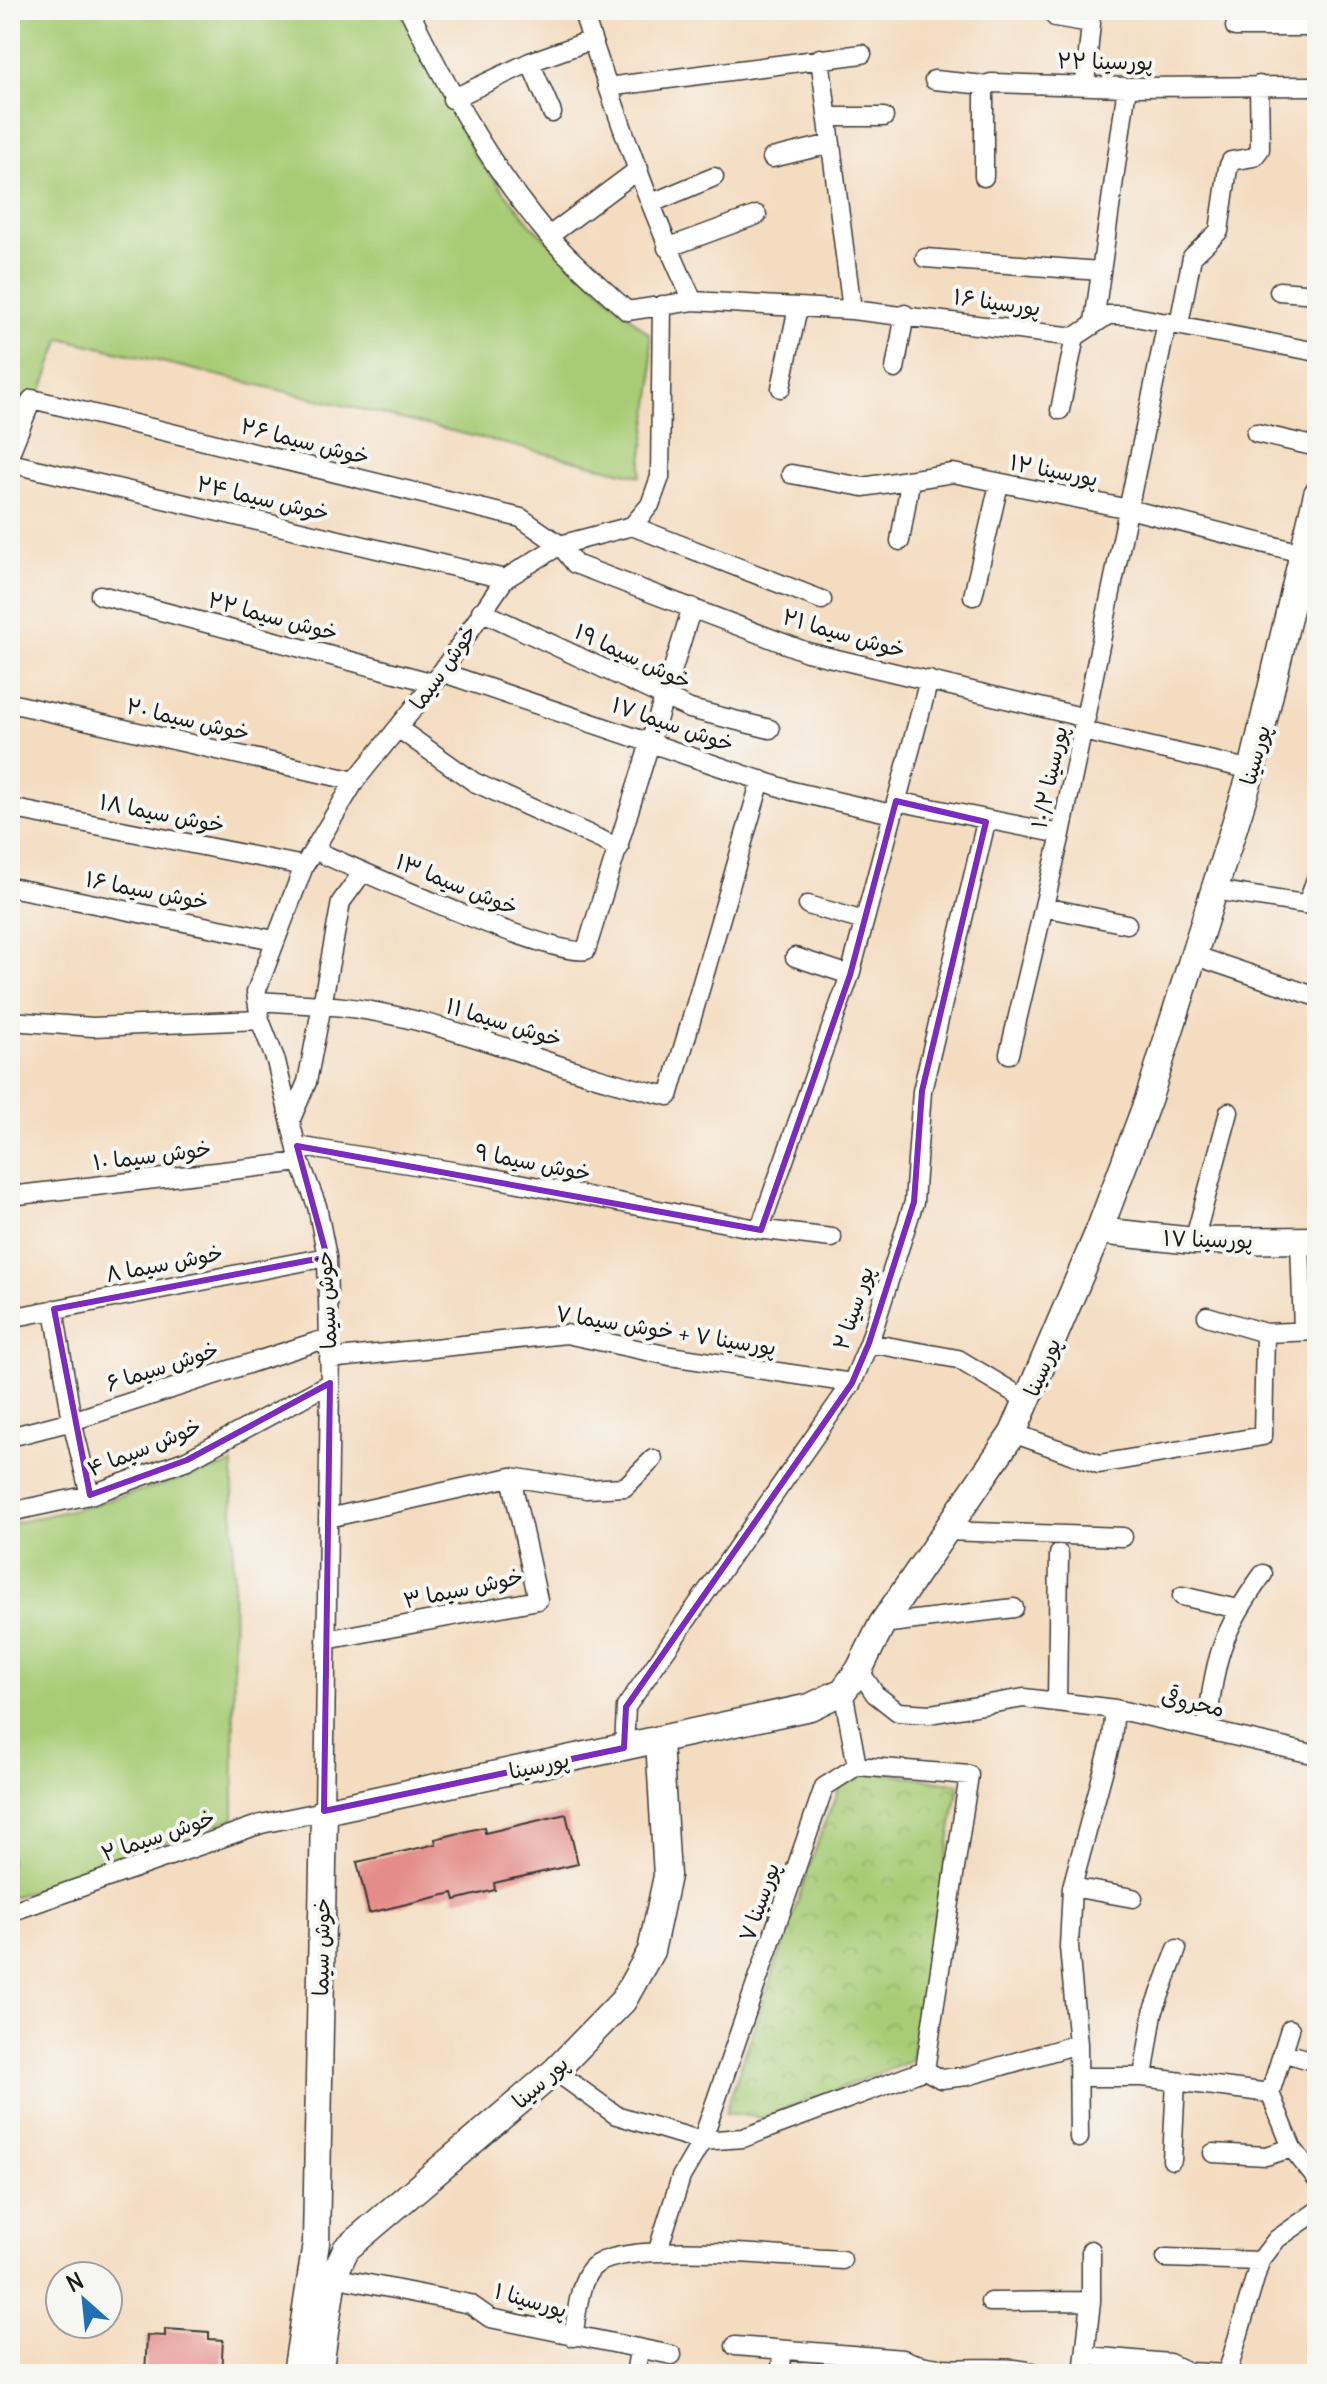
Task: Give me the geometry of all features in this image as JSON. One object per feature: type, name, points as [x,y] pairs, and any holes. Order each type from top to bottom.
[{"type":"street","points":[[431,10],[411,14],[452,99],[486,152],[549,236],[639,169]]},
{"type":"street","points":[[582,10],[667,248],[693,301]]},
{"type":"street","points":[[1055,17],[1091,23],[1085,84]]},
{"type":"street","points":[[1235,27],[1317,27]]},
{"type":"street","points":[[452,99],[530,62],[592,40]]},
{"type":"street","points":[[607,87],[862,54]]},
{"type":"street","points":[[820,58],[852,310]]},
{"type":"street","points":[[530,62],[552,113]]},
{"type":"street","name":"پورسینا ۲۲","points":[[934,80],[985,85],[1317,86]]},
{"type":"street","points":[[984,177],[985,85]]},
{"type":"street","name":"پورسینا ۱۰/۲","points":[[1009,1054],[1061,834],[1129,509],[1173,323],[1192,257],[1219,231],[1231,161],[1254,157],[1260,149],[1259,85]]},
{"type":"street","points":[[1094,322],[1127,87]]},
{"type":"street","points":[[827,117],[884,117]]},
{"type":"street","points":[[772,158],[831,144]]},
{"type":"street","points":[[652,203],[714,177]]},
{"type":"street","points":[[667,248],[757,215]]},
{"type":"street","name":"پورسینا ۱۶","points":[[549,236],[627,311],[693,301],[852,310],[1075,337]]},
{"type":"street","points":[[925,258],[1100,271]]},
{"type":"street","points":[[1279,291],[1317,294]]},
{"type":"street","points":[[662,305],[660,477],[650,505],[632,526],[822,600]]},
{"type":"street","points":[[781,388],[798,307]]},
{"type":"street","points":[[895,369],[905,314]]},
{"type":"street","points":[[1060,410],[1075,337],[1108,315],[1173,323],[1317,352]]},
{"type":"street","name":"خوش سیما ۲۶","points":[[10,453],[32,399],[521,518],[560,545]]},
{"type":"street","points":[[1256,433],[1317,447]]},
{"type":"street","name":"خوش سیما ۲۴","points":[[10,463],[505,579]]},
{"type":"street","name":"پورسینا ۱۲","points":[[791,474],[863,487],[953,473],[1129,509],[1311,555]]},
{"type":"street","points":[[900,541],[910,482]]},
{"type":"street","points":[[973,596],[999,484]]},
{"type":"street","name":"پورسینا","points":[[324,1811],[810,1707],[843,1691],[859,1670],[882,1624],[1013,1433],[1099,1231],[1149,1097],[1252,770],[1311,555],[1317,494]]},
{"type":"street","name":"خوش سیما","points":[[296,2374],[316,2243],[330,1383],[327,1257],[317,1206],[298,1154],[276,1061],[260,1020],[256,992],[309,858],[355,781],[399,729],[505,579],[560,545],[632,526]]},
{"type":"street","name":"خوش سیما ۲۱","points":[[560,545],[575,564],[807,652],[929,680],[1252,770]]},
{"type":"street","name":"خوش سیما ۲۲","points":[[100,595],[437,677]]},
{"type":"street","points":[[399,729],[474,782],[619,848],[692,607]]},
{"type":"street","name":"خوش سیما ۱۹","points":[[481,611],[690,709],[770,729]]},
{"type":"street","name":"خوش سیما ۱۷","points":[[437,677],[651,741],[761,780],[894,808],[1061,834]]},
{"type":"street","points":[[760,1228],[850,975],[929,680]]},
{"type":"street","name":"خوش سیما ۲۰","points":[[10,703],[355,781]]},
{"type":"street","name":"خوش سیما ۱۱","points":[[257,1001],[373,1009],[490,1041],[624,1087],[669,1096],[761,780]]},
{"type":"street","name":"خوش سیما ۱۸","points":[[10,808],[309,858]]},
{"type":"street","name":"پور سینا ۲","points":[[624,1748],[626,1707],[852,1383],[869,1343],[914,1202],[922,1091],[986,822]]},
{"type":"street","name":"خوش سیما ۱۳","points":[[309,858],[363,872],[528,938],[576,953],[586,950],[619,848]]},
{"type":"street","points":[[291,1119],[307,1082],[341,902],[363,872]]},
{"type":"street","points":[[1214,890],[1312,905],[1317,876]]},
{"type":"street","name":"خوش سیما ۱۶","points":[[10,887],[274,940]]},
{"type":"street","points":[[808,905],[864,921]]},
{"type":"street","points":[[1044,907],[1127,924]]},
{"type":"street","points":[[1193,955],[1317,997]]},
{"type":"street","points":[[795,957],[850,975]]},
{"type":"street","points":[[10,1021],[93,1027],[260,1020]]},
{"type":"street","points":[[1194,1241],[1229,1112]]},
{"type":"street","name":"خوش سیما ۹","points":[[298,1154],[483,1176],[760,1228],[832,1238]]},
{"type":"street","name":"خوش سیما ۱۰","points":[[10,1196],[298,1154]]},
{"type":"street","name":"پورسینا ۱۷","points":[[1099,1231],[1194,1241],[1308,1240]]},
{"type":"street","points":[[1207,1316],[1265,1333],[1310,1331],[1308,1240]]},
{"type":"street","name":"خوش سیما ۸","points":[[10,1318],[327,1257]]},
{"type":"street","points":[[54,1309],[72,1421],[90,1495]]},
{"type":"street","points":[[1013,1433],[1099,1464],[1263,1436],[1265,1333]]},
{"type":"street","name":"پورسینا ۷ + خوش سیما ۷","points":[[329,1359],[566,1334],[670,1356],[852,1383]]},
{"type":"street","name":"خوش سیما ۶","points":[[10,1437],[72,1421],[328,1338]]},
{"type":"street","points":[[869,1343],[958,1359],[1028,1401]]},
{"type":"street","name":"خوش سیما ۴","points":[[10,1512],[90,1495],[187,1460],[330,1383]]},
{"type":"street","points":[[328,1518],[511,1477],[586,1489],[625,1487],[653,1459]]},
{"type":"street","name":"خوش سیما ۳","points":[[326,1640],[538,1600],[511,1477]]},
{"type":"street","points":[[946,1531],[1123,1537]]},
{"type":"street","points":[[1057,1702],[1059,1554]]},
{"type":"street","points":[[1207,1730],[1214,1665],[1238,1609],[1263,1574]]},
{"type":"street","points":[[1182,1596],[1238,1609]]},
{"type":"street","points":[[882,1624],[1014,1608]]},
{"type":"street","name":"محروقی","points":[[859,1670],[875,1694],[898,1712],[930,1714],[1024,1698],[1115,1709],[1317,1755]]},
{"type":"street","points":[[843,1691],[857,1766],[969,1775],[925,2070]]},
{"type":"street","points":[[1079,2138],[1078,2044],[1069,1947],[1072,1887],[1112,1739],[1115,1709]]},
{"type":"street","name":"پور سینا","points":[[319,2374],[333,2277],[346,2249],[555,2071],[623,2001],[651,1951],[667,1876],[659,1740]]},
{"type":"street","name":"پورسینا ۷","points":[[658,2250],[667,2212],[681,2177],[702,2141],[824,1787],[857,1766]]},
{"type":"street","name":"خوش سیما ۲","points":[[10,1912],[261,1824],[324,1811]]},
{"type":"street","points":[[1072,1887],[1133,1898]]},
{"type":"street","points":[[1143,2077],[1153,2013],[1177,1949]]},
{"type":"street","points":[[1290,2029],[1270,2093],[1292,2148],[1317,2180]]},
{"type":"street","points":[[555,2071],[616,2115],[702,2141],[743,2138],[925,2070],[941,2079],[967,2076],[1078,2044]]},
{"type":"street","points":[[1282,2052],[1317,2062]]},
{"type":"street","points":[[1079,2077],[1143,2077],[1270,2093]]},
{"type":"street","points":[[1172,2160],[1176,2081]]},
{"type":"street","points":[[1213,2153],[1266,2156],[1292,2148]]},
{"type":"street","points":[[1091,2250],[1091,2301],[1085,2365],[1169,2363],[1188,2372],[1227,2374],[1260,2261],[1277,2239],[1317,2211]]},
{"type":"street","points":[[316,2243],[346,2249]]},
{"type":"street","points":[[573,2337],[586,2277],[593,2266],[658,2250],[842,2260]]},
{"type":"street","points":[[1166,2258],[1260,2261]]},
{"type":"street","name":"پورسینا ۱","points":[[333,2277],[470,2304],[490,2318],[639,2351],[672,2355]]},
{"type":"street","points":[[990,2302],[1091,2301]]},
{"type":"street","points":[[735,2346],[771,2346],[782,2350],[903,2359],[923,2368],[994,2367],[1039,2374]]},
{"type":"street","points":[[781,2374],[782,2350]]},
{"type":"street","points":[[635,2374],[639,2351]]},
{"type":"highlighted area","points":[[896,801],[986,822],[922,1091],[914,1202],[869,1343],[852,1383],[626,1707],[624,1748],[324,1811],[330,1383],[187,1460],[90,1495],[54,1309],[327,1257],[297,1146],[761,1230],[850,975]]},
{"type":"green space","points":[[10,10],[400,10],[475,156],[532,226],[650,335],[653,383],[640,476],[61,338],[10,479]]},
{"type":"green space","points":[[233,1464],[234,1818],[10,1898],[10,1524],[92,1505]]},
{"type":"green space","points":[[873,1771],[959,1784],[911,2061],[763,2118],[725,2113],[824,1824],[841,1785]]},
{"type":"building","points":[[566,1814],[578,1864],[494,1883],[495,1890],[455,1900],[453,1893],[369,1913],[357,1862],[436,1844],[435,1839],[484,1827],[485,1833]]},
{"type":"building","points":[[165,2329],[209,2332],[209,2339],[223,2340],[221,2374],[145,2374],[147,2335],[165,2336]]}]
